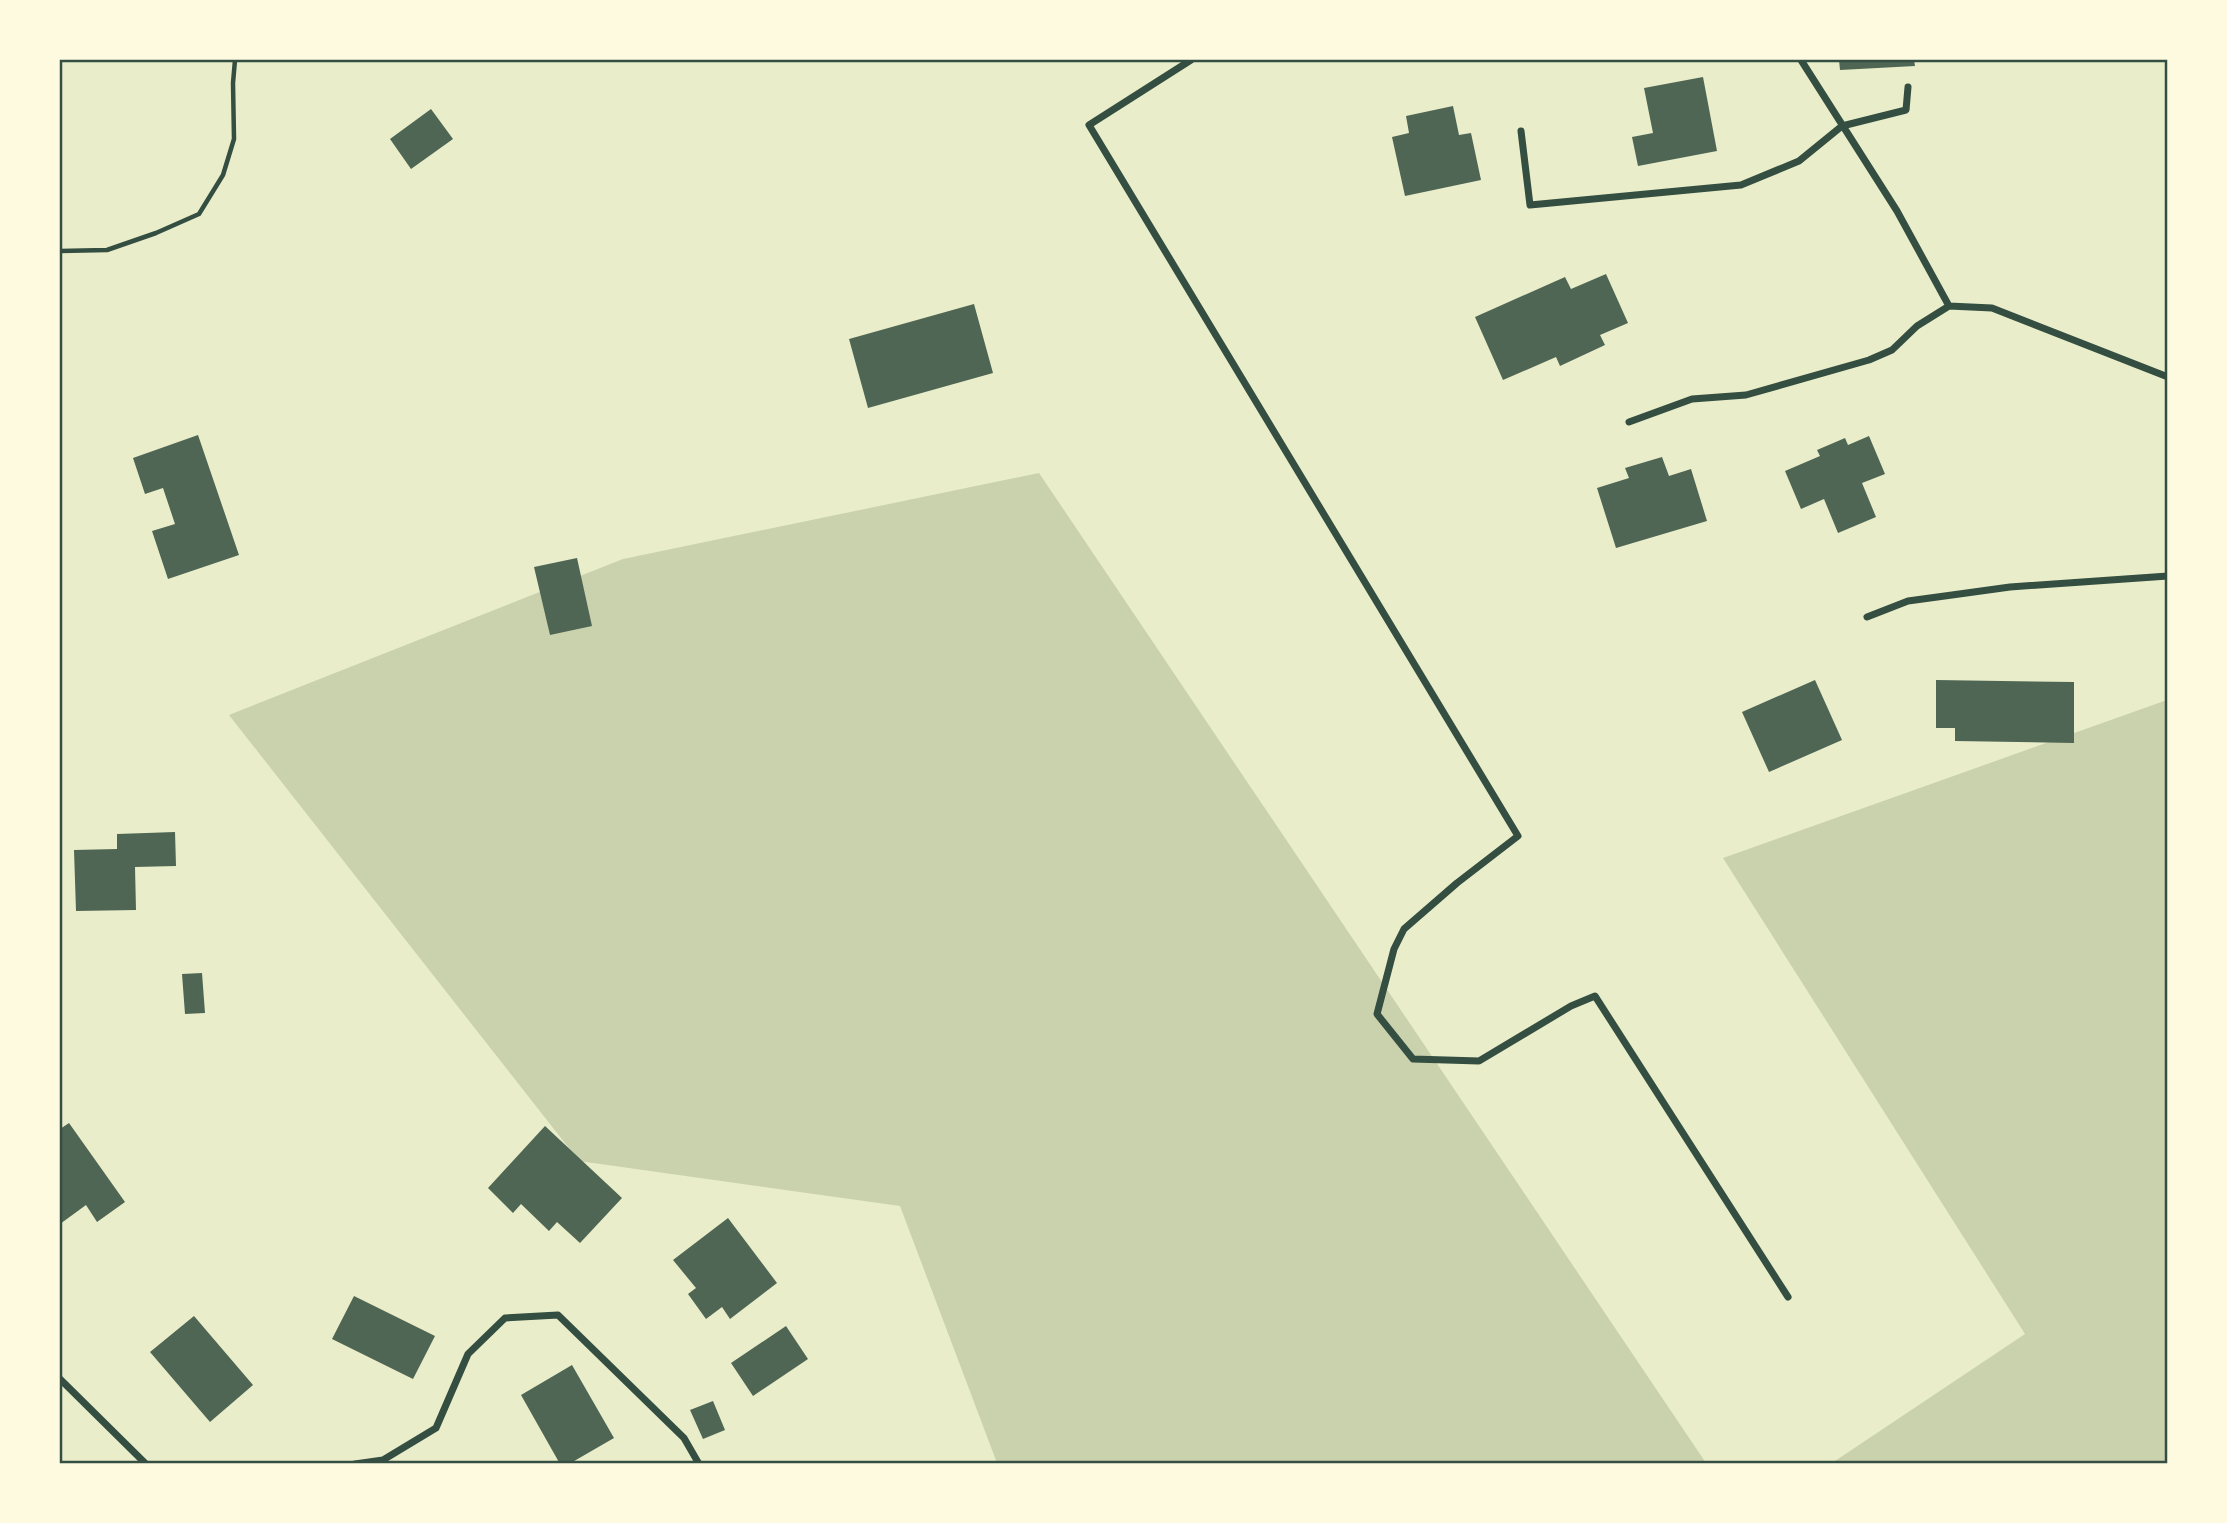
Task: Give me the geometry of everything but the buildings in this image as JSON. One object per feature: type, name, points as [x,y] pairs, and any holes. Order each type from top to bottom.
[{"type":"street","points":[[1191,60],[1089,125],[1518,836],[1457,883],[1404,929],[1394,949],[1377,1014],[1413,1059],[1479,1061],[1571,1006],[1595,996],[1788,1297]]},
{"type":"street","points":[[1801,60],[1896,211],[1949,306]]},
{"type":"street","points":[[1521,131],[1530,205],[1741,185],[1799,161],[1842,126],[1906,110],[1908,87]]},
{"type":"street","points":[[1629,422],[1692,398],[1746,395],[1869,360],[1892,350],[1917,326],[1949,306],[1992,307],[2168,377]]},
{"type":"street","points":[[1867,617],[1908,601],[1987,590],[2168,576]]},
{"type":"street","points":[[355,1464],[383,1460],[436,1428],[468,1354],[505,1318],[558,1315],[684,1438],[699,1464]]},
{"type":"street","points":[[60,1379],[146,1464]]},
{"type":"path","points":[[60,251],[107,250],[199,214],[223,175],[234,139],[235,60]]},
{"type":"green space","points":[[1039,473],[1706,1463],[997,1463],[900,1206],[579,1161],[229,715],[623,559]]},
{"type":"green space","points":[[2167,700],[2167,1463],[1832,1463],[2025,1334],[1723,858]]}]
